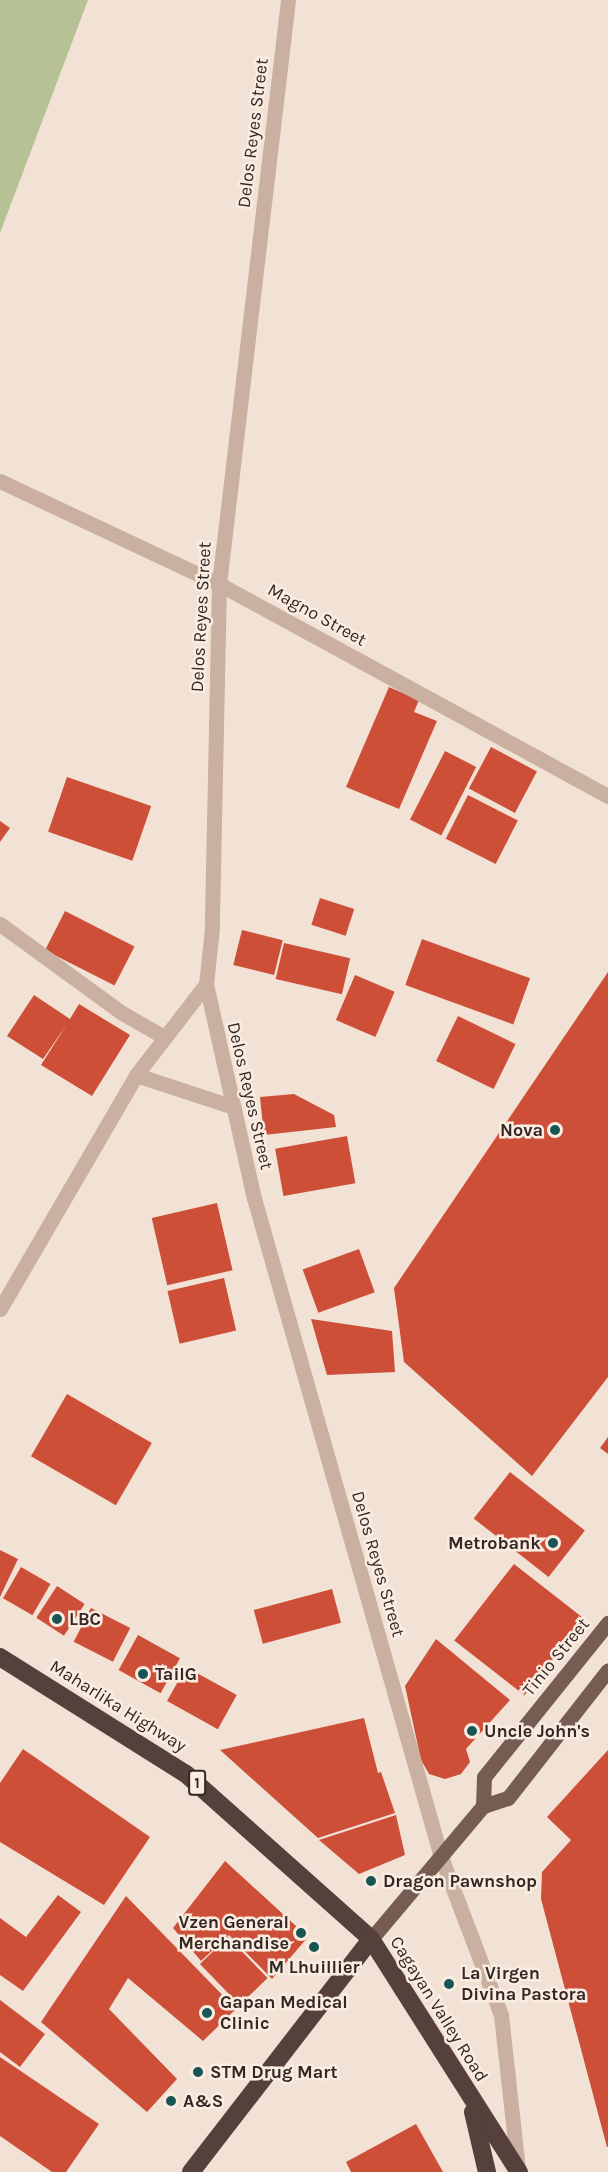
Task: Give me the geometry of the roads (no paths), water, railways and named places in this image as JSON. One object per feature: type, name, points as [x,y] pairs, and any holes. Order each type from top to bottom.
[{"type":"highway","name":"Maharlika Highway","points":[[0,1657],[186,1774],[371,1939]]},
{"type":"highway","name":"Cagayan Valley Road","points":[[371,1939],[471,2102],[518,2170]]},
{"type":"highway","points":[[191,2172],[371,1939]]},
{"type":"highway","name":"Cagayan Valley Road","points":[[471,2102],[487,2172]]},
{"type":"main road","name":"Tinio Street","points":[[483,1806],[484,1777],[608,1623]]},
{"type":"main road","points":[[371,1939],[483,1806],[508,1798],[608,1670]]},
{"type":"street","name":"Delos Reyes Street","points":[[288,0],[219,584],[212,928],[206,984],[231,1106],[441,1857],[501,2015],[518,2170]]},
{"type":"street","name":"Magno Street","points":[[0,481],[219,584],[608,796]]},
{"type":"street","points":[[0,924],[122,1013],[164,1037]]},
{"type":"street","points":[[0,1310],[136,1075],[206,984]]},
{"type":"street","points":[[136,1075],[231,1106]]},
{"type":"place","name":"Nova","points":[[555,1130]]},
{"type":"place","name":"Metrobank","points":[[553,1543]]},
{"type":"place","name":"LBC","points":[[57,1619]]},
{"type":"place","name":"TailG","points":[[143,1674]]},
{"type":"place","name":"Uncle John's","points":[[472,1731]]},
{"type":"place","name":"Dragon Pawnshop","points":[[371,1881]]},
{"type":"place","name":"Vzen General Merchandise","points":[[301,1933]]},
{"type":"place","name":"M Lhuillier","points":[[314,1947]]},
{"type":"place","name":"La Virgen Divina Pastora","points":[[449,1984]]},
{"type":"place","name":"Gapan Medical Clinic","points":[[207,2013]]},
{"type":"place","name":"STM Drug Mart","points":[[198,2072]]},
{"type":"place","name":"A&S","points":[[171,2101]]}]
